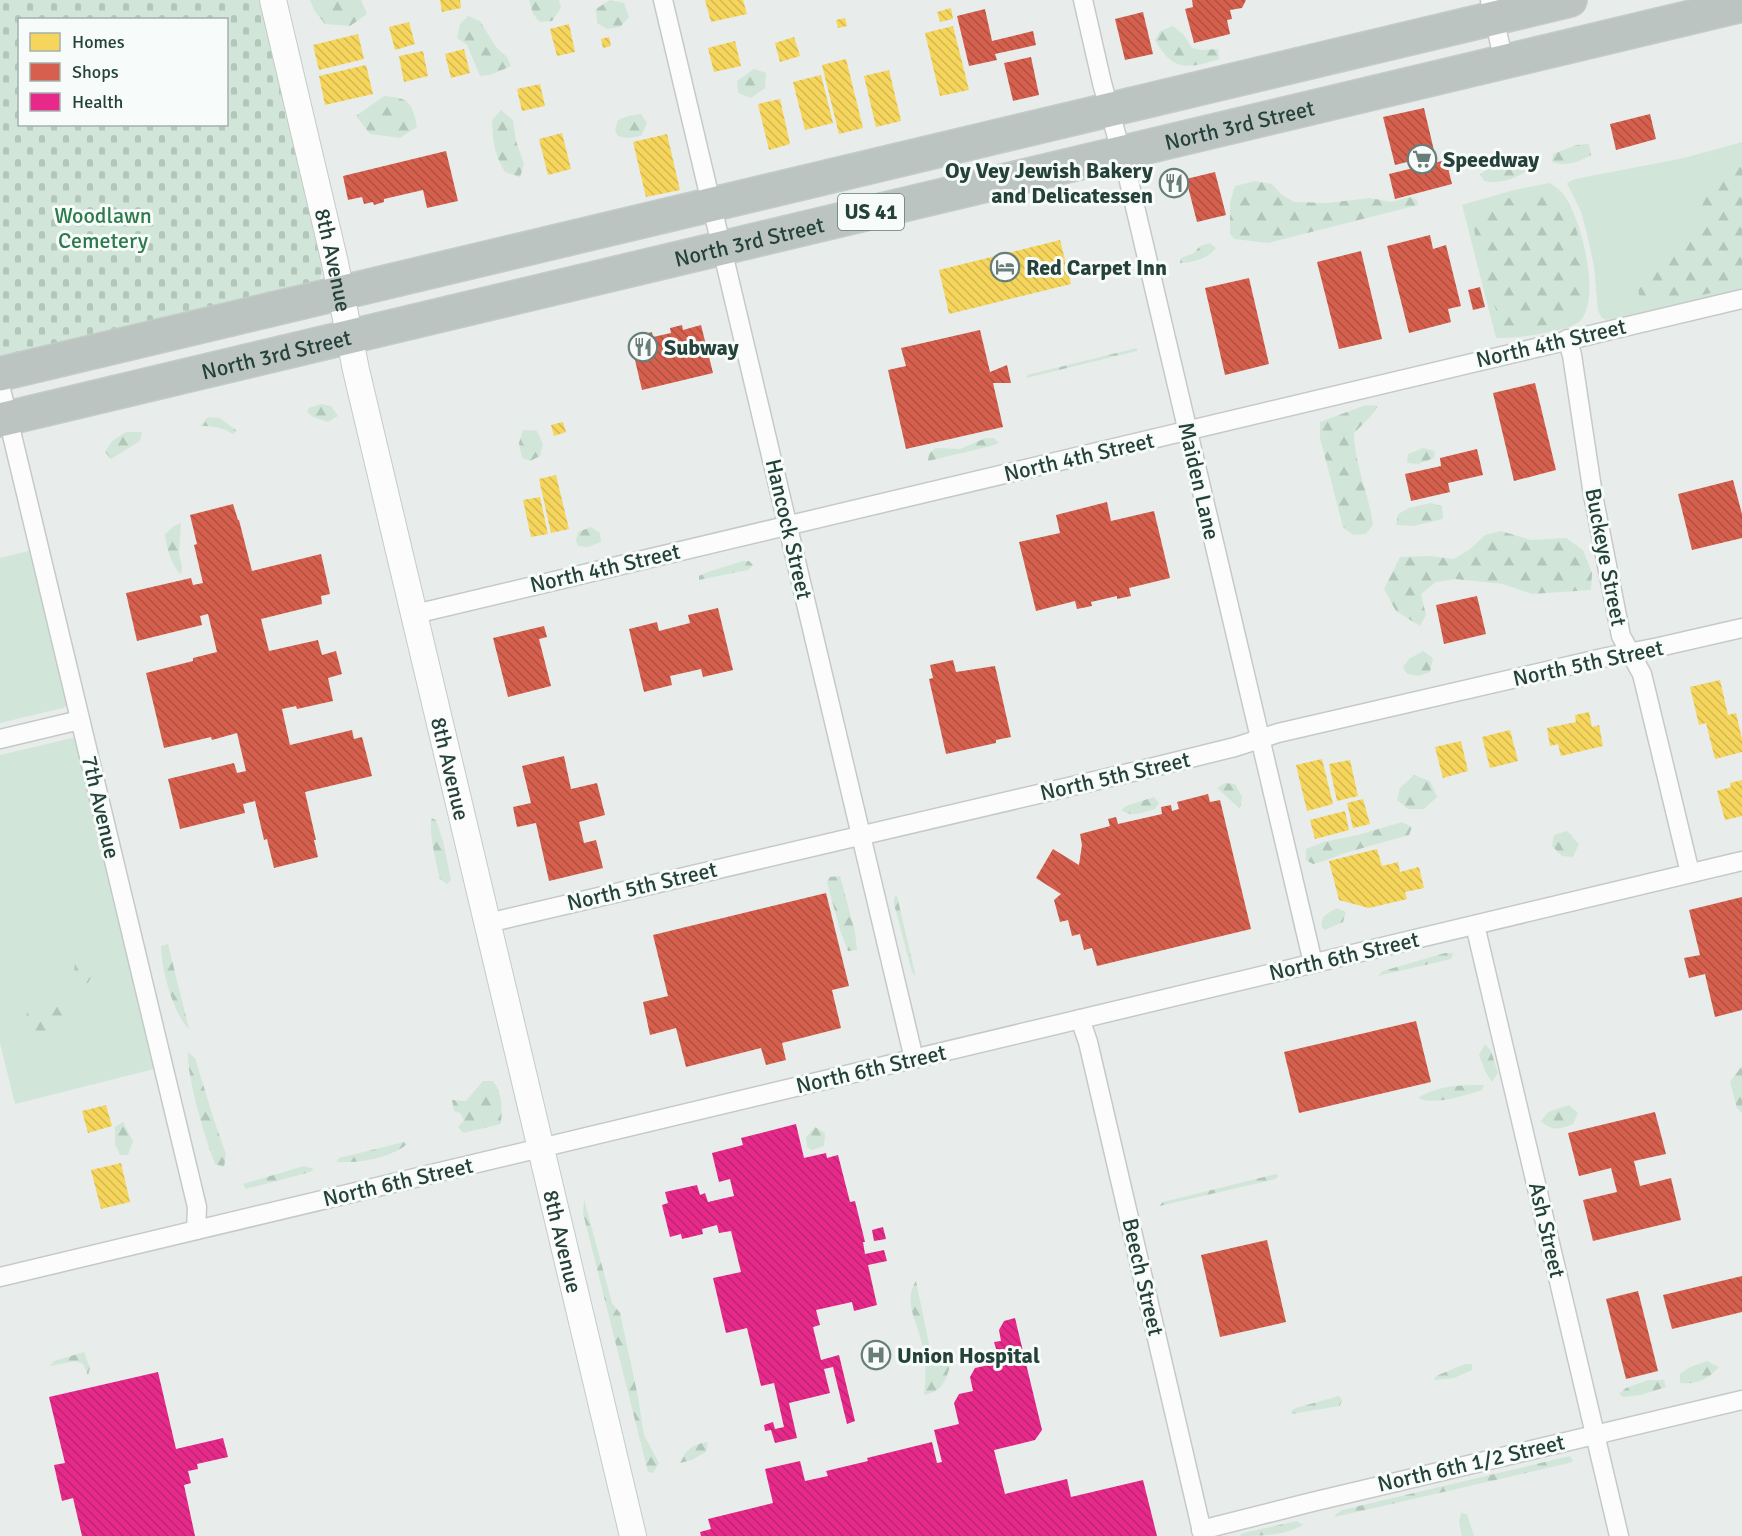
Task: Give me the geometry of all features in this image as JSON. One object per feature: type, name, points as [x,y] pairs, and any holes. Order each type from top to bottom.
[{"type":"highway","name":"North 3rd Street","points":[[0,374],[1110,110],[1492,9],[1570,0]]},
{"type":"highway","name":"North 3rd Street","points":[[4,419],[1742,5]]},
{"type":"street","name":"8th Avenue","points":[[273,0],[350,337],[633,1536]]},
{"type":"street","name":"Hancock Street","points":[[663,0],[914,1059]]},
{"type":"street","name":"Maiden Lane","points":[[1083,0],[1122,152],[1313,963]]},
{"type":"street","points":[[1492,9],[1503,62]]},
{"type":"street","name":"North 4th Street","points":[[415,614],[1742,298]]},
{"type":"street","name":"Buckeye Street","points":[[1568,339],[1593,495],[1621,636],[1642,674],[1690,873]]},
{"type":"street","name":"7th Avenue","points":[[0,385],[4,419],[80,720],[197,1207],[196,1230]]},
{"type":"street","name":"North 5th Street","points":[[488,923],[1174,762],[1260,739],[1596,659],[1742,628]]},
{"type":"street","points":[[0,739],[80,720]]},
{"type":"street","name":"North 6th Street","points":[[0,1276],[1742,861]]},
{"type":"street","name":"Ash Street","points":[[1474,925],[1620,1536]]},
{"type":"street","name":"Beech Street","points":[[1080,1019],[1088,1042],[1202,1533]]},
{"type":"street","name":"North 6th 1/2 Street","points":[[1202,1533],[1312,1502],[1742,1400]]},
{"type":"green space","name":"Woodlawn Cemetery","points":[[0,0],[261,0],[325,267],[319,281],[0,357]]},
{"type":"green space","points":[[310,0],[361,0],[367,14],[350,26],[325,24],[314,10]]},
{"type":"green space","points":[[529,0],[559,0],[561,8],[552,21],[540,22],[533,14]]},
{"type":"green space","points":[[610,0],[624,3],[629,17],[620,27],[607,29],[597,23],[596,9]]},
{"type":"green space","points":[[468,16],[480,21],[496,47],[507,57],[511,66],[490,75],[480,76],[467,45],[457,38],[460,24]]},
{"type":"green space","points":[[1173,26],[1184,35],[1192,48],[1218,49],[1219,59],[1190,66],[1175,63],[1168,58],[1155,40],[1160,31]]},
{"type":"green space","points":[[754,69],[766,73],[765,88],[751,98],[738,93],[737,81]]},
{"type":"green space","points":[[384,96],[399,98],[408,103],[417,127],[400,138],[370,134],[356,116]]},
{"type":"green space","points":[[501,110],[513,120],[516,141],[524,164],[520,177],[505,172],[496,153],[492,120]]},
{"type":"green space","points":[[641,114],[647,123],[641,136],[627,138],[618,136],[615,131],[618,120]]},
{"type":"green space","points":[[1742,142],[1742,291],[1606,320],[1602,318],[1598,311],[1594,266],[1587,234],[1581,212],[1567,183],[1575,179],[1684,158]]},
{"type":"green space","points":[[1589,144],[1591,155],[1582,160],[1568,164],[1552,162],[1553,154],[1576,145]]},
{"type":"green space","points":[[1518,157],[1531,158],[1535,166],[1505,181],[1484,181],[1480,174],[1495,165]]},
{"type":"green space","points":[[1742,157],[1742,286],[1662,304],[1639,295],[1636,273],[1669,249],[1686,243],[1698,230],[1703,201],[1721,170]]},
{"type":"green space","points":[[1255,181],[1272,184],[1282,195],[1294,202],[1327,203],[1370,198],[1391,202],[1410,197],[1417,200],[1418,205],[1268,243],[1235,239],[1230,234],[1230,202],[1235,186]]},
{"type":"green space","points":[[1550,183],[1562,193],[1577,221],[1587,258],[1589,295],[1586,310],[1580,321],[1574,325],[1527,336],[1496,338],[1462,205],[1514,190]]},
{"type":"green space","points":[[1544,189],[1556,194],[1565,204],[1572,218],[1582,252],[1588,298],[1567,316],[1550,324],[1504,326],[1493,302],[1484,272],[1472,215],[1486,204]]},
{"type":"green space","points":[[1210,243],[1216,248],[1209,255],[1195,261],[1180,263],[1181,258],[1194,253],[1200,246]]},
{"type":"green space","points":[[1137,348],[1137,351],[1026,378],[1027,375]]},
{"type":"green space","points":[[321,404],[331,406],[338,416],[328,422],[313,417],[307,412],[309,408]]},
{"type":"green space","points":[[1366,405],[1378,406],[1354,433],[1359,468],[1373,525],[1366,534],[1353,535],[1343,527],[1320,438],[1320,422]]},
{"type":"green space","points":[[208,417],[220,418],[237,431],[233,434],[217,427],[200,426]]},
{"type":"green space","points":[[523,430],[537,431],[543,444],[540,456],[530,461],[522,458],[519,443]]},
{"type":"green space","points":[[126,432],[142,432],[140,441],[111,459],[105,452],[112,441]]},
{"type":"green space","points":[[986,438],[994,438],[999,443],[928,461],[929,453],[936,448],[960,449]]},
{"type":"green space","points":[[1423,448],[1435,451],[1434,458],[1418,464],[1407,463],[1408,454]]},
{"type":"green space","points":[[1431,503],[1442,506],[1443,519],[1413,526],[1396,525],[1398,514],[1409,508]]},
{"type":"green space","points":[[181,523],[179,553],[181,575],[170,556],[165,534]]},
{"type":"green space","points":[[591,527],[600,533],[601,542],[588,547],[578,546],[576,541],[578,532]]},
{"type":"green space","points":[[1501,531],[1531,540],[1566,538],[1583,550],[1592,573],[1591,590],[1532,594],[1503,584],[1455,579],[1436,582],[1421,594],[1426,615],[1420,626],[1396,611],[1384,589],[1400,557],[1430,556],[1454,559],[1470,549],[1485,535]]},
{"type":"green space","points":[[32,550],[67,699],[66,706],[0,723],[0,558]]},
{"type":"green space","points":[[749,561],[753,565],[748,570],[699,580],[699,576],[708,572]]},
{"type":"green space","points":[[1423,651],[1433,658],[1430,672],[1419,676],[1407,674],[1403,667],[1409,659]]},
{"type":"green space","points":[[75,739],[78,748],[154,1069],[15,1104],[0,1043],[0,755]]},
{"type":"green space","points":[[1414,775],[1430,781],[1437,797],[1424,809],[1408,809],[1397,800],[1400,788]]},
{"type":"green space","points":[[1225,783],[1235,784],[1242,797],[1240,809],[1217,788]]},
{"type":"green space","points":[[1154,797],[1159,803],[1155,809],[1133,814],[1121,810],[1126,806]]},
{"type":"green space","points":[[431,818],[436,820],[443,841],[451,880],[447,884],[440,879],[432,841]]},
{"type":"green space","points":[[1402,822],[1412,827],[1409,835],[1313,864],[1306,860],[1306,849],[1324,842]]},
{"type":"green space","points":[[1567,831],[1579,844],[1573,857],[1562,856],[1552,846],[1554,835]]},
{"type":"green space","points":[[840,876],[855,932],[857,950],[848,951],[827,882],[830,877]]},
{"type":"green space","points":[[897,896],[915,976],[894,904],[894,897]]},
{"type":"green space","points":[[1337,908],[1346,912],[1343,922],[1325,930],[1322,927],[1322,920]]},
{"type":"green space","points":[[168,944],[189,1029],[173,1002],[166,978],[161,946]]},
{"type":"green space","points":[[1445,953],[1453,953],[1451,959],[1378,976],[1383,971]]},
{"type":"green space","points":[[87,958],[94,972],[88,983],[78,984],[74,974],[75,962]]},
{"type":"green space","points":[[51,1002],[65,1009],[66,1020],[49,1031],[30,1033],[24,1023],[29,1008]]},
{"type":"green space","points":[[1485,1044],[1491,1051],[1498,1073],[1492,1082],[1479,1055]]},
{"type":"green space","points":[[188,1052],[195,1058],[226,1154],[224,1167],[215,1164],[206,1139],[193,1092]]},
{"type":"green space","points":[[1742,1066],[1742,1113],[1737,1108],[1730,1082]]},
{"type":"green space","points":[[483,1081],[493,1081],[499,1091],[502,1107],[501,1124],[463,1133],[458,1127],[464,1120],[460,1113],[454,1111],[452,1100],[466,1101]]},
{"type":"green space","points":[[1484,1085],[1482,1090],[1450,1099],[1432,1101],[1418,1098],[1442,1088]]},
{"type":"green space","points":[[1569,1105],[1578,1113],[1573,1124],[1556,1128],[1549,1127],[1541,1121],[1548,1112]]},
{"type":"green space","points":[[123,1122],[133,1141],[128,1155],[120,1155],[115,1144],[115,1127]]},
{"type":"green space","points":[[815,1127],[825,1133],[824,1146],[812,1150],[807,1147],[806,1137]]},
{"type":"green space","points":[[404,1142],[407,1144],[382,1157],[354,1162],[336,1162],[339,1158]]},
{"type":"green space","points":[[304,1166],[314,1169],[246,1189],[243,1184]]},
{"type":"green space","points":[[1276,1174],[1277,1178],[1272,1180],[1159,1206],[1163,1202]]},
{"type":"green space","points":[[584,1199],[612,1303],[620,1313],[644,1435],[659,1463],[653,1473],[648,1472],[583,1213]]},
{"type":"green space","points":[[916,1281],[929,1344],[936,1365],[950,1366],[939,1389],[924,1395],[924,1354],[911,1305],[912,1289]]},
{"type":"green space","points":[[84,1352],[90,1368],[88,1375],[83,1364],[76,1361],[50,1366],[54,1361]]},
{"type":"green space","points":[[1707,1361],[1719,1367],[1702,1380],[1680,1383],[1680,1374],[1690,1367]]},
{"type":"green space","points":[[1465,1364],[1472,1364],[1472,1370],[1454,1378],[1434,1380],[1436,1376]]},
{"type":"green space","points":[[1648,1380],[1664,1380],[1666,1387],[1641,1395],[1623,1397],[1619,1394],[1626,1388]]},
{"type":"green space","points":[[1339,1396],[1342,1400],[1340,1406],[1291,1414],[1296,1408]]},
{"type":"green space","points":[[708,1442],[706,1452],[692,1460],[680,1463],[684,1454],[691,1448]]},
{"type":"green space","points":[[1570,1456],[1573,1461],[1569,1463],[1335,1517],[1342,1510]]},
{"type":"green space","points":[[1461,1513],[1467,1514],[1474,1536],[1462,1536],[1459,1522]]},
{"type":"green space","points":[[1297,1521],[1303,1525],[1296,1529],[1280,1533],[1239,1536],[1243,1533]]},
{"type":"building: Homes","points":[[440,0],[460,0],[461,8],[442,12]]},
{"type":"building: Homes","points":[[705,0],[743,0],[747,14],[711,22]]},
{"type":"building: Homes","points":[[951,8],[953,19],[940,22],[937,12]]},
{"type":"building: Homes","points":[[845,18],[847,26],[838,28],[836,20]]},
{"type":"building: Homes","points":[[409,22],[415,44],[395,50],[389,27]]},
{"type":"building: Homes","points":[[569,24],[575,52],[557,56],[550,29]]},
{"type":"building: Homes","points":[[953,26],[969,90],[940,96],[925,33]]},
{"type":"building: Homes","points":[[358,34],[364,59],[319,70],[313,45]]},
{"type":"building: Homes","points":[[609,37],[611,46],[603,48],[601,39]]},
{"type":"building: Homes","points":[[794,37],[800,56],[780,62],[775,43]]},
{"type":"building: Homes","points":[[735,41],[741,66],[714,72],[708,48]]},
{"type":"building: Homes","points":[[464,49],[470,73],[451,78],[445,54]]},
{"type":"building: Homes","points":[[423,51],[428,76],[404,82],[399,56]]},
{"type":"building: Homes","points":[[846,59],[863,128],[839,134],[822,65]]},
{"type":"building: Homes","points":[[366,65],[373,94],[325,105],[319,76]]},
{"type":"building: Homes","points":[[889,70],[901,121],[876,127],[864,76]]},
{"type":"building: Homes","points":[[821,75],[833,123],[805,130],[793,82]]},
{"type":"building: Homes","points":[[540,84],[545,106],[522,111],[517,89]]},
{"type":"building: Homes","points":[[780,99],[790,144],[769,150],[758,104]]},
{"type":"building: Homes","points":[[562,133],[571,169],[548,175],[539,139]]},
{"type":"building: Homes","points":[[667,134],[680,190],[646,197],[633,142]]},
{"type":"building: Homes","points":[[1060,240],[1071,284],[949,314],[939,270]]},
{"type":"building: Homes","points":[[563,422],[566,432],[554,436],[551,425]]},
{"type":"building: Homes","points":[[556,475],[569,529],[551,533],[539,479]]},
{"type":"building: Homes","points":[[540,497],[548,534],[531,537],[523,500]]},
{"type":"building: Homes","points":[[1720,680],[1728,715],[1736,713],[1742,739],[1742,752],[1715,759],[1706,723],[1699,725],[1690,687]]},
{"type":"building: Homes","points":[[1589,712],[1592,727],[1599,725],[1603,746],[1561,756],[1558,744],[1550,746],[1547,728],[1576,722],[1575,715]]},
{"type":"building: Homes","points":[[1510,730],[1518,761],[1490,768],[1482,737]]},
{"type":"building: Homes","points":[[1461,741],[1468,771],[1443,778],[1435,747]]},
{"type":"building: Homes","points":[[1322,759],[1333,804],[1307,811],[1296,765]]},
{"type":"building: Homes","points":[[1350,760],[1358,796],[1337,801],[1329,764]]},
{"type":"building: Homes","points":[[1742,780],[1742,816],[1725,820],[1717,791],[1731,787],[1730,783]]},
{"type":"building: Homes","points":[[1363,799],[1370,824],[1353,828],[1347,803]]},
{"type":"building: Homes","points":[[1345,811],[1349,830],[1315,839],[1310,820]]},
{"type":"building: Homes","points":[[1377,849],[1382,866],[1398,862],[1400,872],[1419,867],[1424,888],[1405,892],[1407,899],[1369,908],[1339,900],[1329,861]]},
{"type":"building: Homes","points":[[106,1105],[112,1126],[88,1133],[82,1111]]},
{"type":"building: Homes","points":[[121,1163],[130,1202],[101,1209],[91,1170]]},
{"type":"building: Shops","points":[[1192,0],[1246,0],[1242,8],[1230,10],[1232,19],[1227,20],[1230,34],[1194,43],[1185,9],[1193,7]]},
{"type":"building: Shops","points":[[985,9],[992,41],[1033,31],[1036,45],[995,54],[997,60],[969,66],[957,16]]},
{"type":"building: Shops","points":[[1143,12],[1153,54],[1125,60],[1115,19]]},
{"type":"building: Shops","points":[[1031,57],[1039,95],[1013,101],[1004,63]]},
{"type":"building: Shops","points":[[1424,108],[1435,155],[1395,165],[1383,117]]},
{"type":"building: Shops","points":[[1650,114],[1656,139],[1616,150],[1610,124]]},
{"type":"building: Shops","points":[[446,151],[458,201],[427,208],[423,190],[384,199],[384,202],[374,205],[373,202],[364,204],[362,197],[348,200],[343,176]]},
{"type":"building: Shops","points":[[1446,160],[1452,184],[1395,199],[1389,174]]},
{"type":"building: Shops","points":[[1215,172],[1226,215],[1197,222],[1186,179]]},
{"type":"building: Shops","points":[[1430,235],[1433,249],[1446,245],[1461,306],[1448,309],[1451,322],[1409,333],[1387,246]]},
{"type":"building: Shops","points":[[1361,251],[1382,339],[1339,349],[1317,262]]},
{"type":"building: Shops","points":[[1249,278],[1269,364],[1225,375],[1205,288]]},
{"type":"building: Shops","points":[[1480,287],[1485,307],[1473,310],[1468,290]]},
{"type":"building: Shops","points":[[682,325],[683,330],[701,325],[713,373],[642,390],[631,343],[642,340],[640,335],[652,332],[653,337],[671,333],[670,328]]},
{"type":"building: Shops","points":[[980,330],[990,372],[1007,365],[1011,383],[993,383],[1003,427],[906,449],[888,370],[906,366],[901,348]]},
{"type":"building: Shops","points":[[1535,383],[1556,470],[1514,481],[1493,393]]},
{"type":"building: Shops","points":[[1477,449],[1483,475],[1448,483],[1450,492],[1411,501],[1405,474],[1441,466],[1440,458]]},
{"type":"building: Shops","points":[[1733,480],[1742,514],[1742,538],[1692,550],[1678,494]]},
{"type":"building: Shops","points":[[1107,502],[1111,521],[1154,511],[1170,578],[1129,588],[1131,596],[1117,599],[1117,596],[1091,602],[1092,606],[1077,609],[1075,601],[1036,611],[1019,542],[1060,533],[1056,515]]},
{"type":"building: Shops","points":[[233,504],[252,571],[321,554],[330,594],[321,596],[322,604],[261,619],[269,651],[318,640],[322,655],[336,651],[342,674],[328,678],[333,701],[297,709],[296,706],[282,709],[290,745],[352,730],[354,739],[362,737],[372,776],[305,792],[318,857],[274,868],[267,839],[264,840],[255,801],[243,804],[245,813],[180,829],[168,779],[234,763],[237,773],[246,771],[237,733],[212,740],[211,737],[164,748],[146,673],[193,661],[193,658],[217,652],[208,614],[200,616],[202,625],[137,641],[126,593],[191,578],[193,585],[203,583],[190,515]]},
{"type":"building: Shops","points":[[1477,596],[1486,634],[1444,644],[1436,605]]},
{"type":"building: Shops","points":[[718,608],[733,670],[703,677],[701,669],[670,676],[672,685],[644,692],[629,629],[657,622],[659,631],[690,623],[688,615]]},
{"type":"building: Shops","points":[[544,626],[547,637],[539,639],[551,686],[508,697],[493,638]]},
{"type":"building: Shops","points":[[953,660],[956,672],[995,666],[1011,737],[996,740],[996,743],[946,754],[929,679],[933,678],[930,665]]},
{"type":"building: Shops","points":[[564,756],[571,789],[597,783],[605,815],[579,822],[584,843],[596,840],[603,868],[549,881],[536,823],[517,827],[513,807],[531,803],[522,766]]},
{"type":"building: Shops","points":[[1208,794],[1210,802],[1220,800],[1251,929],[1097,966],[1092,948],[1084,950],[1080,934],[1072,936],[1068,920],[1060,922],[1054,900],[1061,894],[1036,878],[1053,849],[1079,865],[1082,845],[1080,834],[1110,826],[1108,819],[1116,817],[1118,824],[1162,814],[1161,807],[1171,805],[1172,811],[1179,809],[1177,802]]},
{"type":"building: Shops","points":[[826,893],[849,986],[832,990],[841,1028],[782,1043],[786,1060],[766,1065],[761,1048],[686,1067],[676,1028],[650,1035],[643,1002],[668,996],[653,935]]},
{"type":"building: Shops","points":[[1742,897],[1742,1010],[1715,1017],[1705,974],[1689,978],[1684,958],[1700,955],[1689,910]]},
{"type":"building: Shops","points":[[1416,1021],[1431,1082],[1299,1113],[1284,1052]]},
{"type":"building: Shops","points":[[1655,1112],[1666,1154],[1634,1161],[1640,1186],[1671,1178],[1681,1220],[1593,1241],[1583,1200],[1617,1192],[1611,1168],[1579,1176],[1568,1133]]},
{"type":"building: Shops","points":[[1267,1240],[1286,1322],[1220,1337],[1201,1255]]},
{"type":"building: Shops","points":[[1742,1276],[1742,1312],[1672,1329],[1663,1295]]},
{"type":"building: Shops","points":[[1638,1291],[1658,1371],[1626,1379],[1606,1299]]},
{"type":"building: Health","points":[[796,1124],[804,1158],[826,1153],[827,1158],[838,1155],[850,1202],[855,1201],[865,1242],[863,1242],[865,1254],[884,1250],[887,1261],[868,1265],[877,1305],[854,1311],[852,1302],[816,1310],[820,1325],[813,1327],[821,1360],[839,1355],[855,1421],[847,1424],[833,1367],[824,1369],[830,1393],[789,1403],[797,1438],[775,1443],[771,1430],[765,1431],[764,1425],[773,1422],[775,1429],[784,1427],[774,1383],[761,1386],[747,1328],[726,1333],[713,1278],[741,1272],[731,1231],[719,1233],[717,1225],[702,1229],[703,1234],[682,1239],[681,1234],[670,1237],[662,1205],[668,1203],[665,1192],[697,1185],[700,1195],[705,1193],[708,1202],[734,1196],[730,1179],[719,1182],[712,1153],[743,1145],[741,1138]]},
{"type":"building: Health","points":[[883,1227],[886,1239],[874,1241],[872,1230]]},
{"type":"building: Health","name":"Union Hospital","points":[[1015,1318],[1042,1430],[1035,1440],[994,1450],[1005,1494],[1067,1479],[1071,1497],[1143,1480],[1157,1536],[701,1536],[700,1532],[711,1529],[708,1519],[773,1503],[765,1469],[800,1461],[805,1481],[828,1476],[826,1471],[868,1461],[867,1458],[932,1442],[937,1463],[942,1462],[934,1430],[959,1424],[954,1403],[959,1394],[973,1391],[970,1377],[975,1368],[989,1365],[986,1355],[997,1352],[994,1342],[1001,1341],[999,1330],[1004,1321]]},
{"type":"building: Health","points":[[158,1372],[176,1449],[223,1438],[228,1457],[197,1464],[198,1469],[188,1471],[191,1483],[184,1485],[195,1536],[82,1536],[73,1498],[62,1501],[54,1465],[65,1463],[49,1397]]},
{"type":"place","name":"Speedway","points":[[1422,159]]},
{"type":"place","name":"Oy Vey Jewish Bakery and Delicatessen","points":[[1174,183]]},
{"type":"place","name":"Red Carpet Inn","points":[[1005,267]]},
{"type":"place","name":"Subway","points":[[643,347]]},
{"type":"place","name":"Union Hospital","points":[[876,1355]]}]
